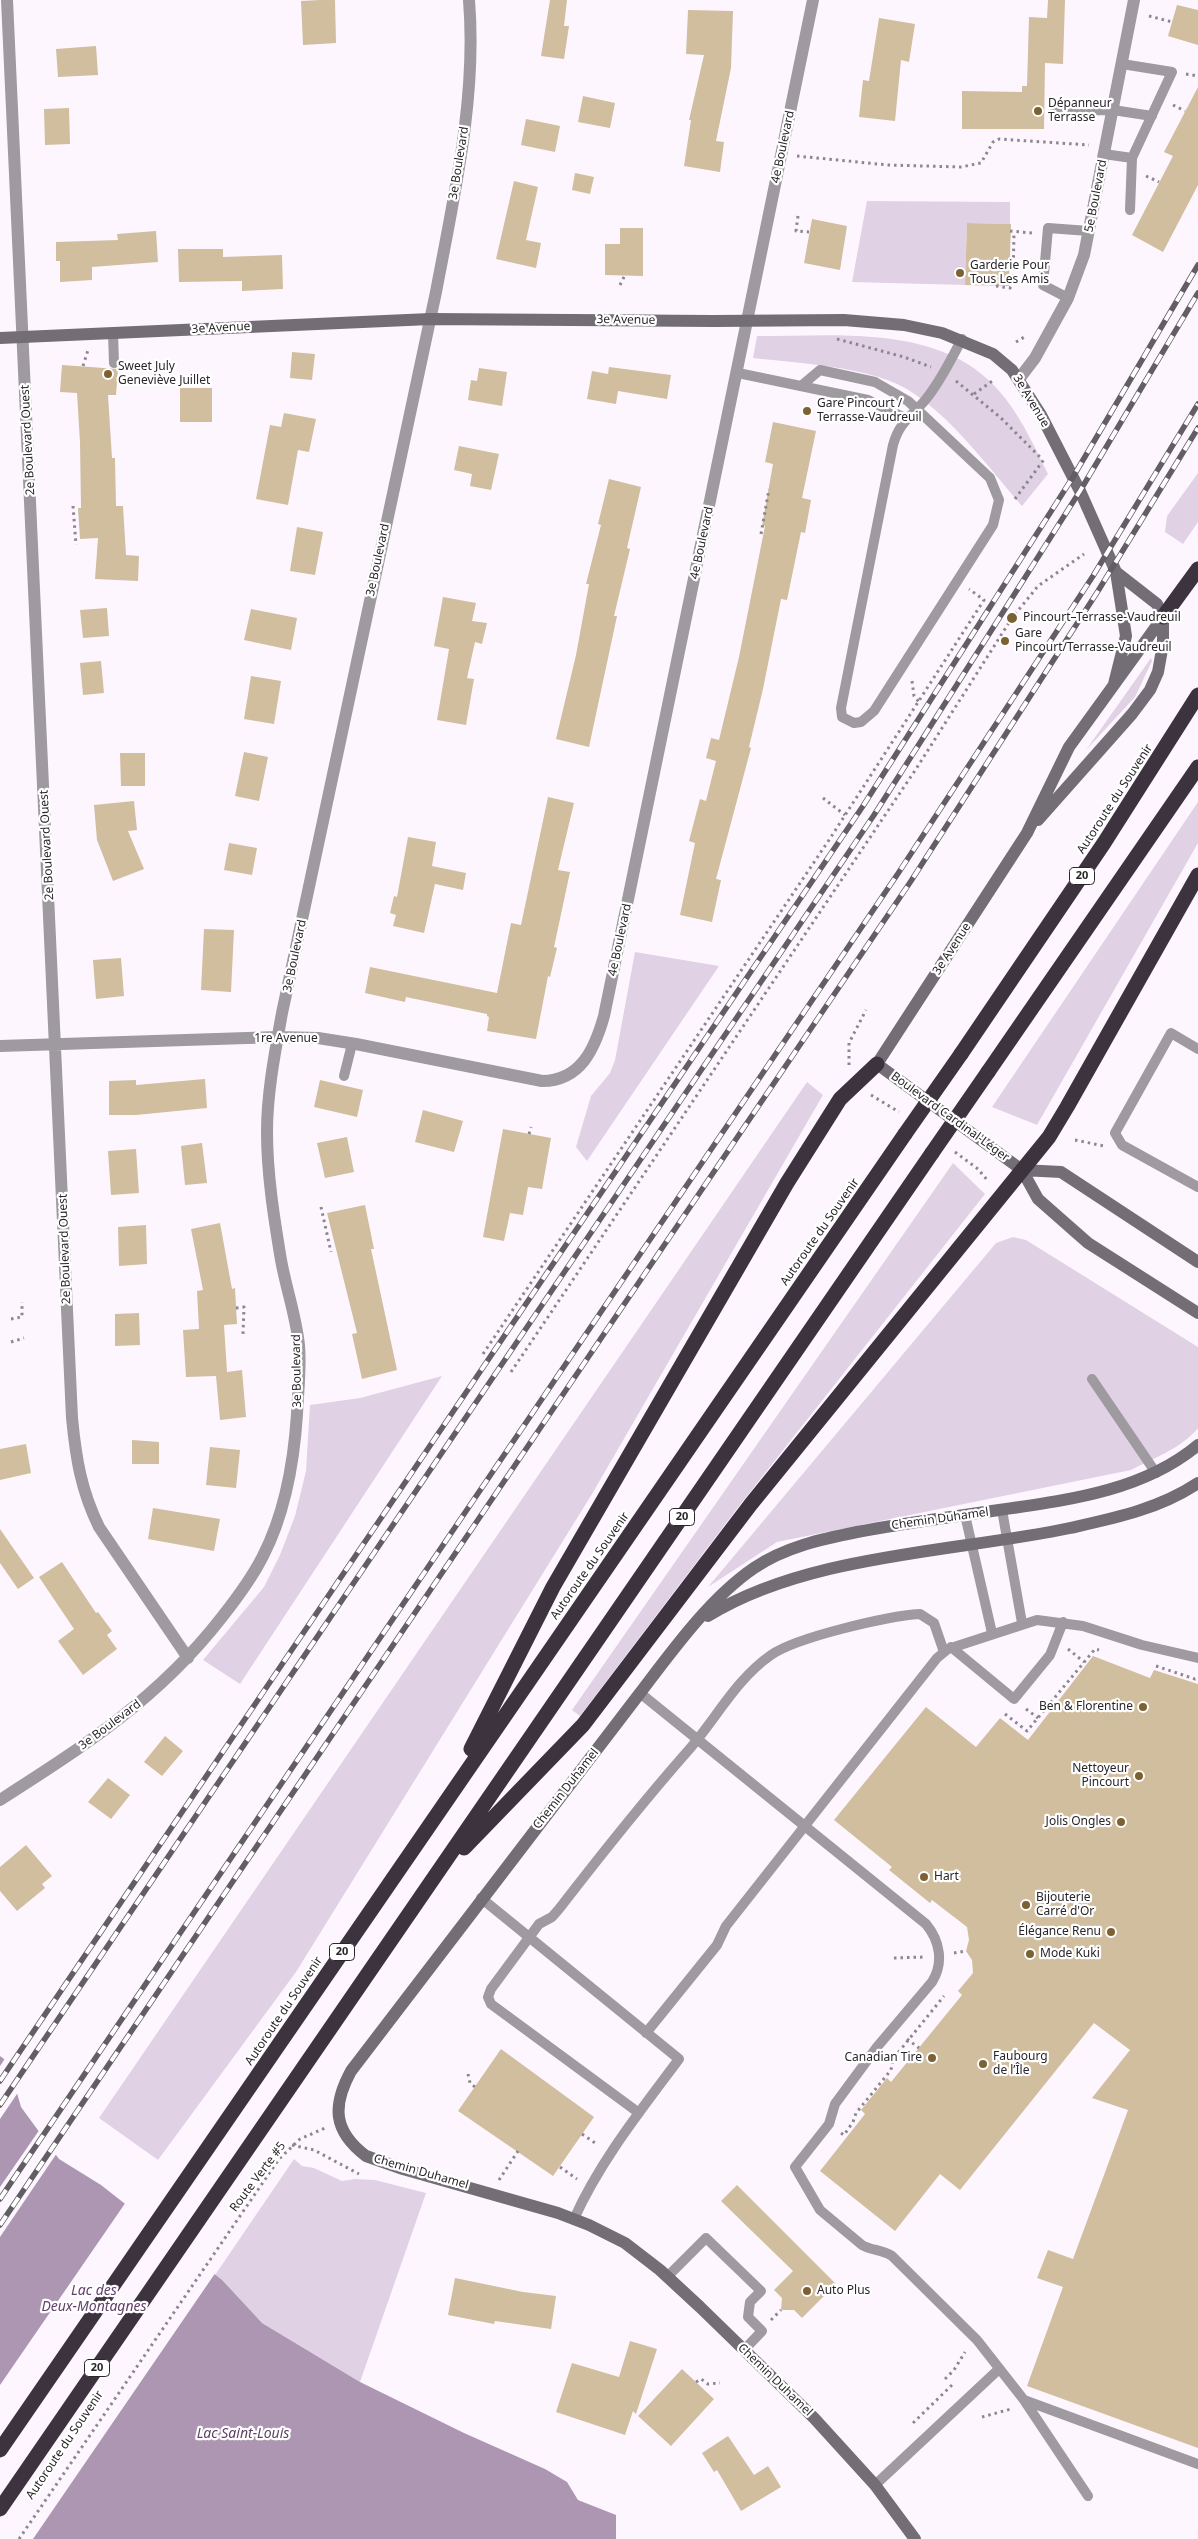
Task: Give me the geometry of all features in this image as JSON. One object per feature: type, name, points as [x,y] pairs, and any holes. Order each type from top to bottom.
[{"type":"highway","points":[[1163,617],[1198,568]]},
{"type":"highway","name":"Autoroute du Souvenir","points":[[0,2450],[961,1054],[1104,843],[1198,695]]},
{"type":"highway","name":"Autoroute du Souvenir","points":[[0,2509],[1198,767]]},
{"type":"highway","points":[[432,1881],[582,1725],[751,1504],[1049,1137],[1198,875]]},
{"type":"highway","points":[[445,1801],[553,1587],[706,1322],[836,1104],[845,1093],[877,1064]]},
{"type":"street","name":"2e Boulevard Ouest","points":[[7,0],[24,337],[72,1418],[77,1467],[88,1504],[99,1527],[188,1658]]},
{"type":"street","name":"3e Boulevard","points":[[0,1800],[53,1766],[130,1711],[172,1675],[236,1600],[264,1556],[282,1505],[293,1454],[299,1384],[299,1346],[281,1260],[268,1155],[268,1110],[278,1037],[430,318],[464,135],[471,60],[469,0]]},
{"type":"street","name":"4e Boulevard","points":[[568,1076],[585,1061],[592,1049],[604,1016],[813,0]]},
{"type":"street","name":"5e Boulevard","points":[[1019,379],[1035,358],[1068,298],[1079,270],[1089,231],[1133,6]]},
{"type":"street","name":"3e Avenue","points":[[0,338],[430,318],[748,321],[816,319],[868,321],[927,329],[962,339],[999,358],[1019,379],[1041,415],[1080,491],[1116,572],[1126,636],[1114,684]]},
{"type":"street","name":"3e Avenue","points":[[1027,833],[1132,714],[1150,690],[1162,657],[1163,617],[1157,604],[1116,572]]},
{"type":"street","name":"3e Avenue","points":[[877,1064],[1027,833],[1069,747],[1163,617]]},
{"type":"street","name":"1re Avenue","points":[[0,1046],[278,1037],[318,1038],[542,1081],[557,1080],[568,1076]]},
{"type":"street","name":"Boulevard Cardinal-Léger","points":[[877,1064],[1022,1170],[1038,1199],[1088,1243],[1198,1312]]},
{"type":"street","name":"Boulevard Cardinal-Léger","points":[[1022,1170],[1061,1172],[1198,1262]]},
{"type":"street","name":"Chemin Duhamel","points":[[916,2539],[875,2485],[814,2418],[668,2277],[625,2243],[574,2219],[490,2192],[403,2169],[366,2156],[347,2138],[340,2125],[338,2100],[351,2071],[481,1898],[640,1693],[698,1622],[740,1579],[754,1568],[787,1551],[830,1538],[1104,1491],[1156,1473],[1198,1445]]},
{"type":"street","name":"Chemin Duhamel","points":[[698,1622],[746,1596],[795,1578],[862,1563],[1049,1532],[1128,1515],[1159,1504],[1198,1483]]},
{"type":"lane","points":[[1122,64],[1172,72],[1132,158],[1130,210]]},
{"type":"lane","points":[[1055,111],[1113,110],[1152,116]]},
{"type":"lane","points":[[1105,150],[1132,158]]},
{"type":"lane","points":[[1068,298],[1043,285],[1048,228],[1089,231]]},
{"type":"lane","points":[[113,333],[114,363]]},
{"type":"lane","points":[[801,386],[820,370],[875,382],[917,408],[990,478],[998,494],[997,517],[980,548],[874,711],[862,722],[854,723],[842,717],[840,708],[896,431],[905,418],[917,408],[933,390],[962,339]]},
{"type":"lane","points":[[738,372],[868,400],[905,418]]},
{"type":"lane","points":[[1198,1049],[1171,1033],[1115,1132],[1122,1145],[1198,1187]]},
{"type":"lane","points":[[344,1076],[352,1044]]},
{"type":"lane","points":[[1092,1379],[1156,1473]]},
{"type":"lane","points":[[1002,1510],[1022,1623]]},
{"type":"lane","points":[[965,1515],[992,1633]]},
{"type":"lane","points":[[639,2113],[491,2004],[488,1996],[490,1988],[539,1924],[555,1913],[697,1739],[725,1701],[758,1666],[772,1654],[790,1645],[832,1632],[920,1614],[934,1623],[947,1650],[1014,1699],[1050,1655],[1063,1622]]},
{"type":"lane","points":[[646,2033],[717,1945],[726,1926],[947,1650],[1022,1623],[1037,1620],[1083,1626],[1188,1658],[1198,1658]]},
{"type":"lane","points":[[640,1693],[926,1924],[937,1941],[938,1971],[835,2104],[828,2124],[795,2167],[820,2210],[862,2245],[870,2249],[884,2250],[892,2256],[977,2340],[1024,2400],[1088,2496]]},
{"type":"lane","points":[[481,1898],[528,1939],[679,2059],[639,2113],[588,2190],[574,2219]]},
{"type":"lane","points":[[668,2277],[706,2238],[761,2291],[750,2302],[748,2317],[762,2331],[744,2350]]},
{"type":"lane","points":[[875,2485],[999,2369]]},
{"type":"lane","points":[[1024,2400],[1198,2464]]},
{"type":"path","points":[[1133,6],[1172,22]]},
{"type":"path","points":[[781,154],[888,165],[962,166],[981,163],[993,142],[999,139],[1105,150]]},
{"type":"path","points":[[798,216],[796,231],[809,232]]},
{"type":"path","points":[[996,286],[1010,288],[1013,284],[1014,232],[1010,231]]},
{"type":"path","points":[[620,285],[625,276]]},
{"type":"path","points":[[829,337],[904,357],[934,368]]},
{"type":"path","points":[[84,366],[89,345]]},
{"type":"path","points":[[951,378],[974,394],[1044,458],[1012,504]]},
{"type":"path","name":"3e Avenue","points":[[974,394],[995,379]]},
{"type":"path","points":[[761,534],[769,489]]},
{"type":"path","points":[[74,506],[76,545]]},
{"type":"path","points":[[74,527],[80,527]]},
{"type":"path","points":[[511,1372],[911,777],[1012,618],[1038,586],[1084,554]]},
{"type":"path","points":[[483,1354],[845,815],[984,600],[969,590]]},
{"type":"path","points":[[910,675],[914,696],[919,702]]},
{"type":"path","points":[[823,798],[845,815]]},
{"type":"path","points":[[849,1065],[849,1043],[866,1010]]},
{"type":"path","points":[[529,1134],[531,1127]]},
{"type":"path","points":[[1075,1140],[1108,1147],[1122,1145]]},
{"type":"path","points":[[321,1207],[331,1252]]},
{"type":"path","points":[[326,1229],[331,1229]]},
{"type":"path","points":[[11,1320],[22,1317],[22,1302]]},
{"type":"path","points":[[236,1308],[244,1307],[243,1334]]},
{"type":"path","points":[[11,1342],[24,1338]]},
{"type":"path","points":[[1001,1711],[1027,1731],[1096,1649],[1103,1651]]},
{"type":"path","points":[[1151,1665],[1166,1672],[1195,1679],[1198,1678]]},
{"type":"path","points":[[919,1948],[923,1957],[921,1965]]},
{"type":"path","points":[[951,1954],[966,1951]]},
{"type":"path","points":[[894,1958],[923,1957]]},
{"type":"path","points":[[908,2040],[919,2048]]},
{"type":"path","points":[[468,2074],[470,2084],[475,2087]]},
{"type":"path","name":"Route Verte #5","points":[[220,2244],[291,2145],[319,2129]]},
{"type":"path","points":[[582,2134],[600,2147]]},
{"type":"path","name":"Chemin Duhamel","points":[[291,2145],[306,2147],[361,2174]]},
{"type":"path","points":[[490,2192],[518,2151]]},
{"type":"path","points":[[560,2166],[576,2179]]},
{"type":"path","name":"Autoroute du Souvenir","points":[[19,2539],[220,2244]]},
{"type":"path","points":[[945,2379],[954,2370],[966,2352],[959,2345]]},
{"type":"path","points":[[696,2382],[702,2379],[708,2384],[720,2383]]},
{"type":"path","points":[[913,2423],[952,2385]]},
{"type":"path","points":[[982,2417],[992,2414]]},
{"type":"shaded area","points":[[867,201],[1010,202],[1010,224],[967,223],[965,285],[852,282]]},
{"type":"shaded area","points":[[823,335],[891,339],[924,345],[954,357],[982,374],[1005,398],[1023,425],[1048,474],[1022,506],[953,426],[922,399],[905,388],[871,375],[851,370],[753,358],[757,336]]},
{"type":"shaded area","points":[[1198,473],[1198,522],[1183,544],[1165,532],[1167,516]]},
{"type":"shaded area","points":[[1151,658],[1152,661],[1135,697],[1086,750]]},
{"type":"shaded area","points":[[1198,802],[1198,843],[1037,1125],[992,1107]]},
{"type":"shaded area","points":[[635,952],[719,966],[587,1161],[576,1147],[591,1096],[610,1073],[615,1060]]},
{"type":"shaded area","points":[[807,1082],[823,1095],[592,1494],[296,1972],[158,2160],[99,2118]]},
{"type":"shaded area","points":[[953,1163],[985,1194],[739,1506],[580,1716],[572,1710]]},
{"type":"shaded area","points":[[1013,1237],[1026,1240],[1198,1347],[1198,1428],[1176,1447],[1131,1470],[777,1542],[708,1587],[996,1243]]},
{"type":"shaded area","points":[[442,1376],[240,1684],[203,1660],[264,1587],[280,1555],[295,1516],[306,1471],[310,1405],[360,1398]]},
{"type":"shaded area","points":[[294,2159],[302,2166],[314,2168],[342,2181],[355,2179],[375,2180],[426,2193],[360,2382],[262,2323],[215,2275]]},
{"type":"water","name":"Lac Saint-Louis","points":[[0,2056],[8,2062],[21,2107],[59,2159],[101,2185],[222,2280],[262,2323],[360,2382],[464,2433],[545,2469],[567,2482],[578,2500],[616,2515],[616,2539],[0,2539]]},
{"type":"pier","points":[[6,2057],[11,2061],[19,2091],[0,2119],[0,2066]]},
{"type":"pier","points":[[40,2129],[57,2153],[0,2237],[0,2187]]},
{"type":"pier","name":"Lac des Deux-Montagnes","points":[[126,2202],[216,2272],[33,2539],[0,2539],[0,2385]]},
{"type":"building","points":[[335,0],[336,43],[303,45],[301,1]]},
{"type":"building","points":[[550,0],[567,0],[564,26],[569,26],[564,59],[541,56]]},
{"type":"building","points":[[1048,0],[1065,0],[1063,64],[1045,63],[1044,129],[962,129],[962,91],[1022,92],[1022,86],[1027,86],[1029,17],[1047,18]]},
{"type":"building","points":[[1177,5],[1198,10],[1198,45],[1168,36]]},
{"type":"building","points":[[688,10],[733,11],[731,68],[716,141],[724,142],[720,172],[684,166],[691,120],[689,120],[704,55],[686,54]]},
{"type":"building","points":[[879,18],[915,24],[909,62],[901,60],[895,121],[859,117],[863,80],[869,81]]},
{"type":"building","points":[[96,46],[98,75],[58,77],[56,49]]},
{"type":"building","points":[[1198,87],[1198,185],[1163,252],[1132,235],[1173,156],[1164,152]]},
{"type":"building","points":[[583,96],[615,103],[610,128],[578,122]]},
{"type":"building","points":[[69,108],[70,144],[45,145],[44,109]]},
{"type":"building","points":[[526,119],[560,126],[555,152],[521,145]]},
{"type":"building","points":[[575,173],[594,177],[590,194],[572,190]]},
{"type":"building","points":[[514,181],[538,187],[526,240],[541,243],[536,268],[496,259]]},
{"type":"building","points":[[812,219],[847,226],[840,270],[804,263]]},
{"type":"building","points":[[967,223],[1011,224],[1009,286],[965,285]]},
{"type":"building","points":[[620,228],[643,228],[643,276],[605,275],[605,244],[620,244]]},
{"type":"building","points":[[156,231],[158,262],[92,267],[92,280],[60,282],[60,261],[56,261],[56,242],[118,240],[117,234]]},
{"type":"building","points":[[178,249],[223,249],[223,257],[282,255],[283,289],[242,291],[242,281],[179,282]]},
{"type":"building","points":[[292,352],[315,354],[312,380],[290,378]]},
{"type":"building","points":[[62,365],[118,369],[116,395],[108,395],[112,458],[115,458],[116,506],[123,506],[126,555],[139,556],[138,581],[95,579],[98,538],[80,539],[78,508],[81,508],[80,442],[77,393],[60,392]]},
{"type":"building","points":[[609,367],[671,375],[667,399],[618,391],[616,404],[587,399],[592,371],[608,374]]},
{"type":"building","points":[[479,368],[507,372],[502,406],[468,400],[471,380],[477,381]]},
{"type":"building","points":[[180,388],[212,388],[212,422],[180,422]]},
{"type":"building","points":[[284,413],[316,419],[309,452],[298,450],[288,505],[256,499],[270,425],[281,427]]},
{"type":"building","points":[[773,422],[816,431],[802,498],[811,500],[805,533],[801,532],[787,600],[781,599],[749,747],[751,748],[716,879],[721,880],[712,922],[680,915],[695,843],[689,841],[700,799],[706,801],[716,761],[706,758],[711,738],[719,740],[739,657],[765,526],[762,526],[773,464],[765,462]]},
{"type":"building","points":[[459,446],[499,454],[491,490],[470,486],[472,474],[454,470]]},
{"type":"building","points":[[609,479],[641,487],[627,548],[630,549],[614,616],[617,616],[589,747],[556,739],[576,655],[589,584],[586,584],[601,525],[598,524]]},
{"type":"building","points":[[297,527],[323,532],[315,575],[290,571]]},
{"type":"building","points":[[443,597],[476,603],[472,621],[487,623],[482,644],[475,642],[467,678],[474,679],[466,725],[437,720],[449,649],[434,646]]},
{"type":"building","points":[[107,608],[109,636],[83,638],[80,610]]},
{"type":"building","points":[[251,609],[297,618],[291,650],[244,640]]},
{"type":"building","points":[[101,661],[104,693],[83,695],[80,663]]},
{"type":"building","points":[[251,676],[281,681],[274,724],[244,719]]},
{"type":"building","points":[[244,752],[268,757],[259,801],[235,796]]},
{"type":"building","points":[[120,753],[145,753],[145,786],[121,786]]},
{"type":"building","points":[[548,797],[574,803],[558,870],[570,872],[554,947],[557,948],[550,977],[548,976],[536,1039],[487,1031],[489,1017],[487,1014],[406,997],[405,1002],[365,993],[370,967],[497,993],[511,923],[521,925]]},
{"type":"building","points":[[134,801],[137,830],[128,831],[144,869],[113,881],[97,840],[94,805]]},
{"type":"building","points":[[408,837],[436,842],[432,866],[466,873],[463,890],[435,884],[424,933],[393,926],[396,915],[390,913],[394,896],[397,897]]},
{"type":"building","points":[[229,843],[257,848],[252,875],[224,870]]},
{"type":"building","points":[[204,929],[234,930],[231,992],[201,990]]},
{"type":"building","points":[[121,958],[124,996],[96,999],[93,960]]},
{"type":"building","points":[[205,1079],[207,1108],[136,1115],[109,1115],[109,1081],[136,1080],[136,1085]]},
{"type":"building","points":[[320,1080],[363,1090],[357,1117],[314,1107]]},
{"type":"building","points":[[423,1110],[463,1121],[454,1152],[415,1142]]},
{"type":"building","points":[[503,1129],[551,1138],[542,1189],[528,1187],[523,1215],[510,1213],[504,1241],[483,1237]]},
{"type":"building","points":[[347,1137],[354,1172],[325,1178],[317,1143]]},
{"type":"building","points":[[202,1143],[207,1183],[185,1185],[181,1146]]},
{"type":"building","points":[[136,1149],[139,1193],[111,1195],[108,1151]]},
{"type":"building","points":[[365,1205],[374,1249],[371,1249],[397,1370],[362,1379],[352,1334],[357,1333],[327,1213]]},
{"type":"building","points":[[220,1223],[232,1289],[235,1288],[237,1324],[224,1325],[227,1372],[242,1370],[246,1417],[220,1420],[216,1376],[186,1377],[183,1330],[199,1329],[197,1291],[203,1290],[191,1229]]},
{"type":"building","points":[[146,1225],[147,1264],[119,1266],[118,1227]]},
{"type":"building","points":[[139,1313],[140,1345],[115,1346],[115,1314]]},
{"type":"building","points":[[132,1440],[159,1442],[159,1464],[132,1464]]},
{"type":"building","points":[[26,1444],[31,1473],[0,1480],[0,1449]]},
{"type":"building","points":[[210,1447],[240,1450],[236,1488],[206,1485]]},
{"type":"building","points":[[153,1508],[220,1519],[214,1551],[148,1539]]},
{"type":"building","points":[[0,1529],[34,1578],[18,1589],[0,1563]]},
{"type":"building","points":[[62,1562],[96,1613],[98,1612],[112,1631],[107,1635],[117,1649],[83,1675],[58,1641],[74,1629],[39,1577]]},
{"type":"building","name":"Faubourg de l’Île","points":[[1093,1656],[1150,1678],[1154,1670],[1198,1684],[1198,2448],[1027,2386],[1063,2287],[1037,2278],[1048,2250],[1073,2259],[1128,2110],[1092,2098],[1130,2050],[1094,2023],[960,2190],[940,2174],[895,2231],[820,2171],[865,2114],[861,2110],[887,2078],[891,2082],[962,1995],[958,1991],[973,1973],[972,1960],[966,1951],[969,1940],[967,1927],[932,1900],[930,1903],[889,1870],[892,1867],[834,1820],[926,1707],[976,1747],[1000,1718],[1028,1740]]},
{"type":"building","points":[[165,1736],[183,1751],[162,1776],[144,1762]]},
{"type":"building","points":[[108,1778],[130,1795],[111,1819],[88,1802]]},
{"type":"building","points":[[26,1845],[52,1876],[42,1884],[45,1888],[17,1911],[0,1891],[0,1867]]},
{"type":"building","points":[[501,2049],[594,2117],[553,2176],[458,2111]]},
{"type":"building","points":[[737,2185],[836,2284],[802,2318],[794,2310],[781,2310],[782,2298],[774,2290],[793,2271],[721,2201]]},
{"type":"building","points":[[455,2278],[523,2292],[556,2296],[551,2329],[495,2321],[494,2324],[448,2315]]},
{"type":"building","points":[[630,2341],[657,2349],[636,2414],[633,2411],[625,2435],[556,2412],[572,2363],[619,2377]]},
{"type":"building","points":[[682,2369],[714,2399],[671,2446],[638,2416]]},
{"type":"building","points":[[728,2436],[754,2475],[768,2466],[781,2487],[741,2511],[717,2470],[714,2472],[702,2453]]},
{"type":"railway","points":[[0,2081],[863,806],[1073,477],[1198,265]]},
{"type":"railway","points":[[0,2105],[874,815],[1080,491],[1198,293]]},
{"type":"railway","points":[[0,2199],[899,872],[1093,576],[1198,404]]},
{"type":"railway","points":[[0,2225],[911,881],[1098,591],[1198,428]]},
{"type":"place","name":"Dépanneur Terrasse","points":[[1038,111]]},
{"type":"place","name":"Garderie Pour Tous Les Amis","points":[[960,273]]},
{"type":"place","name":"Sweet July Geneviève Juillet","points":[[108,374]]},
{"type":"place","name":"Gare Pincourt / Terrasse-Vaudreuil","points":[[807,411]]},
{"type":"place","name":"Pincourt–Terrasse-Vaudreuil","points":[[1012,618]]},
{"type":"place","name":"Gare Pincourt/Terrasse-Vaudreuil","points":[[1005,641]]},
{"type":"place","name":"Ben & Florentine","points":[[1143,1707]]},
{"type":"place","name":"Nettoyeur Pincourt","points":[[1139,1776]]},
{"type":"place","name":"Jolis Ongles","points":[[1121,1822]]},
{"type":"place","name":"Hart","points":[[924,1877]]},
{"type":"place","name":"Bijouterie Carré d'Or","points":[[1026,1905]]},
{"type":"place","name":"Élégance Renu","points":[[1111,1932]]},
{"type":"place","name":"Mode Kuki","points":[[1030,1954]]},
{"type":"place","name":"Canadian Tire","points":[[932,2058]]},
{"type":"place","name":"Faubourg de l’Île","points":[[983,2064]]},
{"type":"place","name":"Auto Plus","points":[[807,2291]]}]
